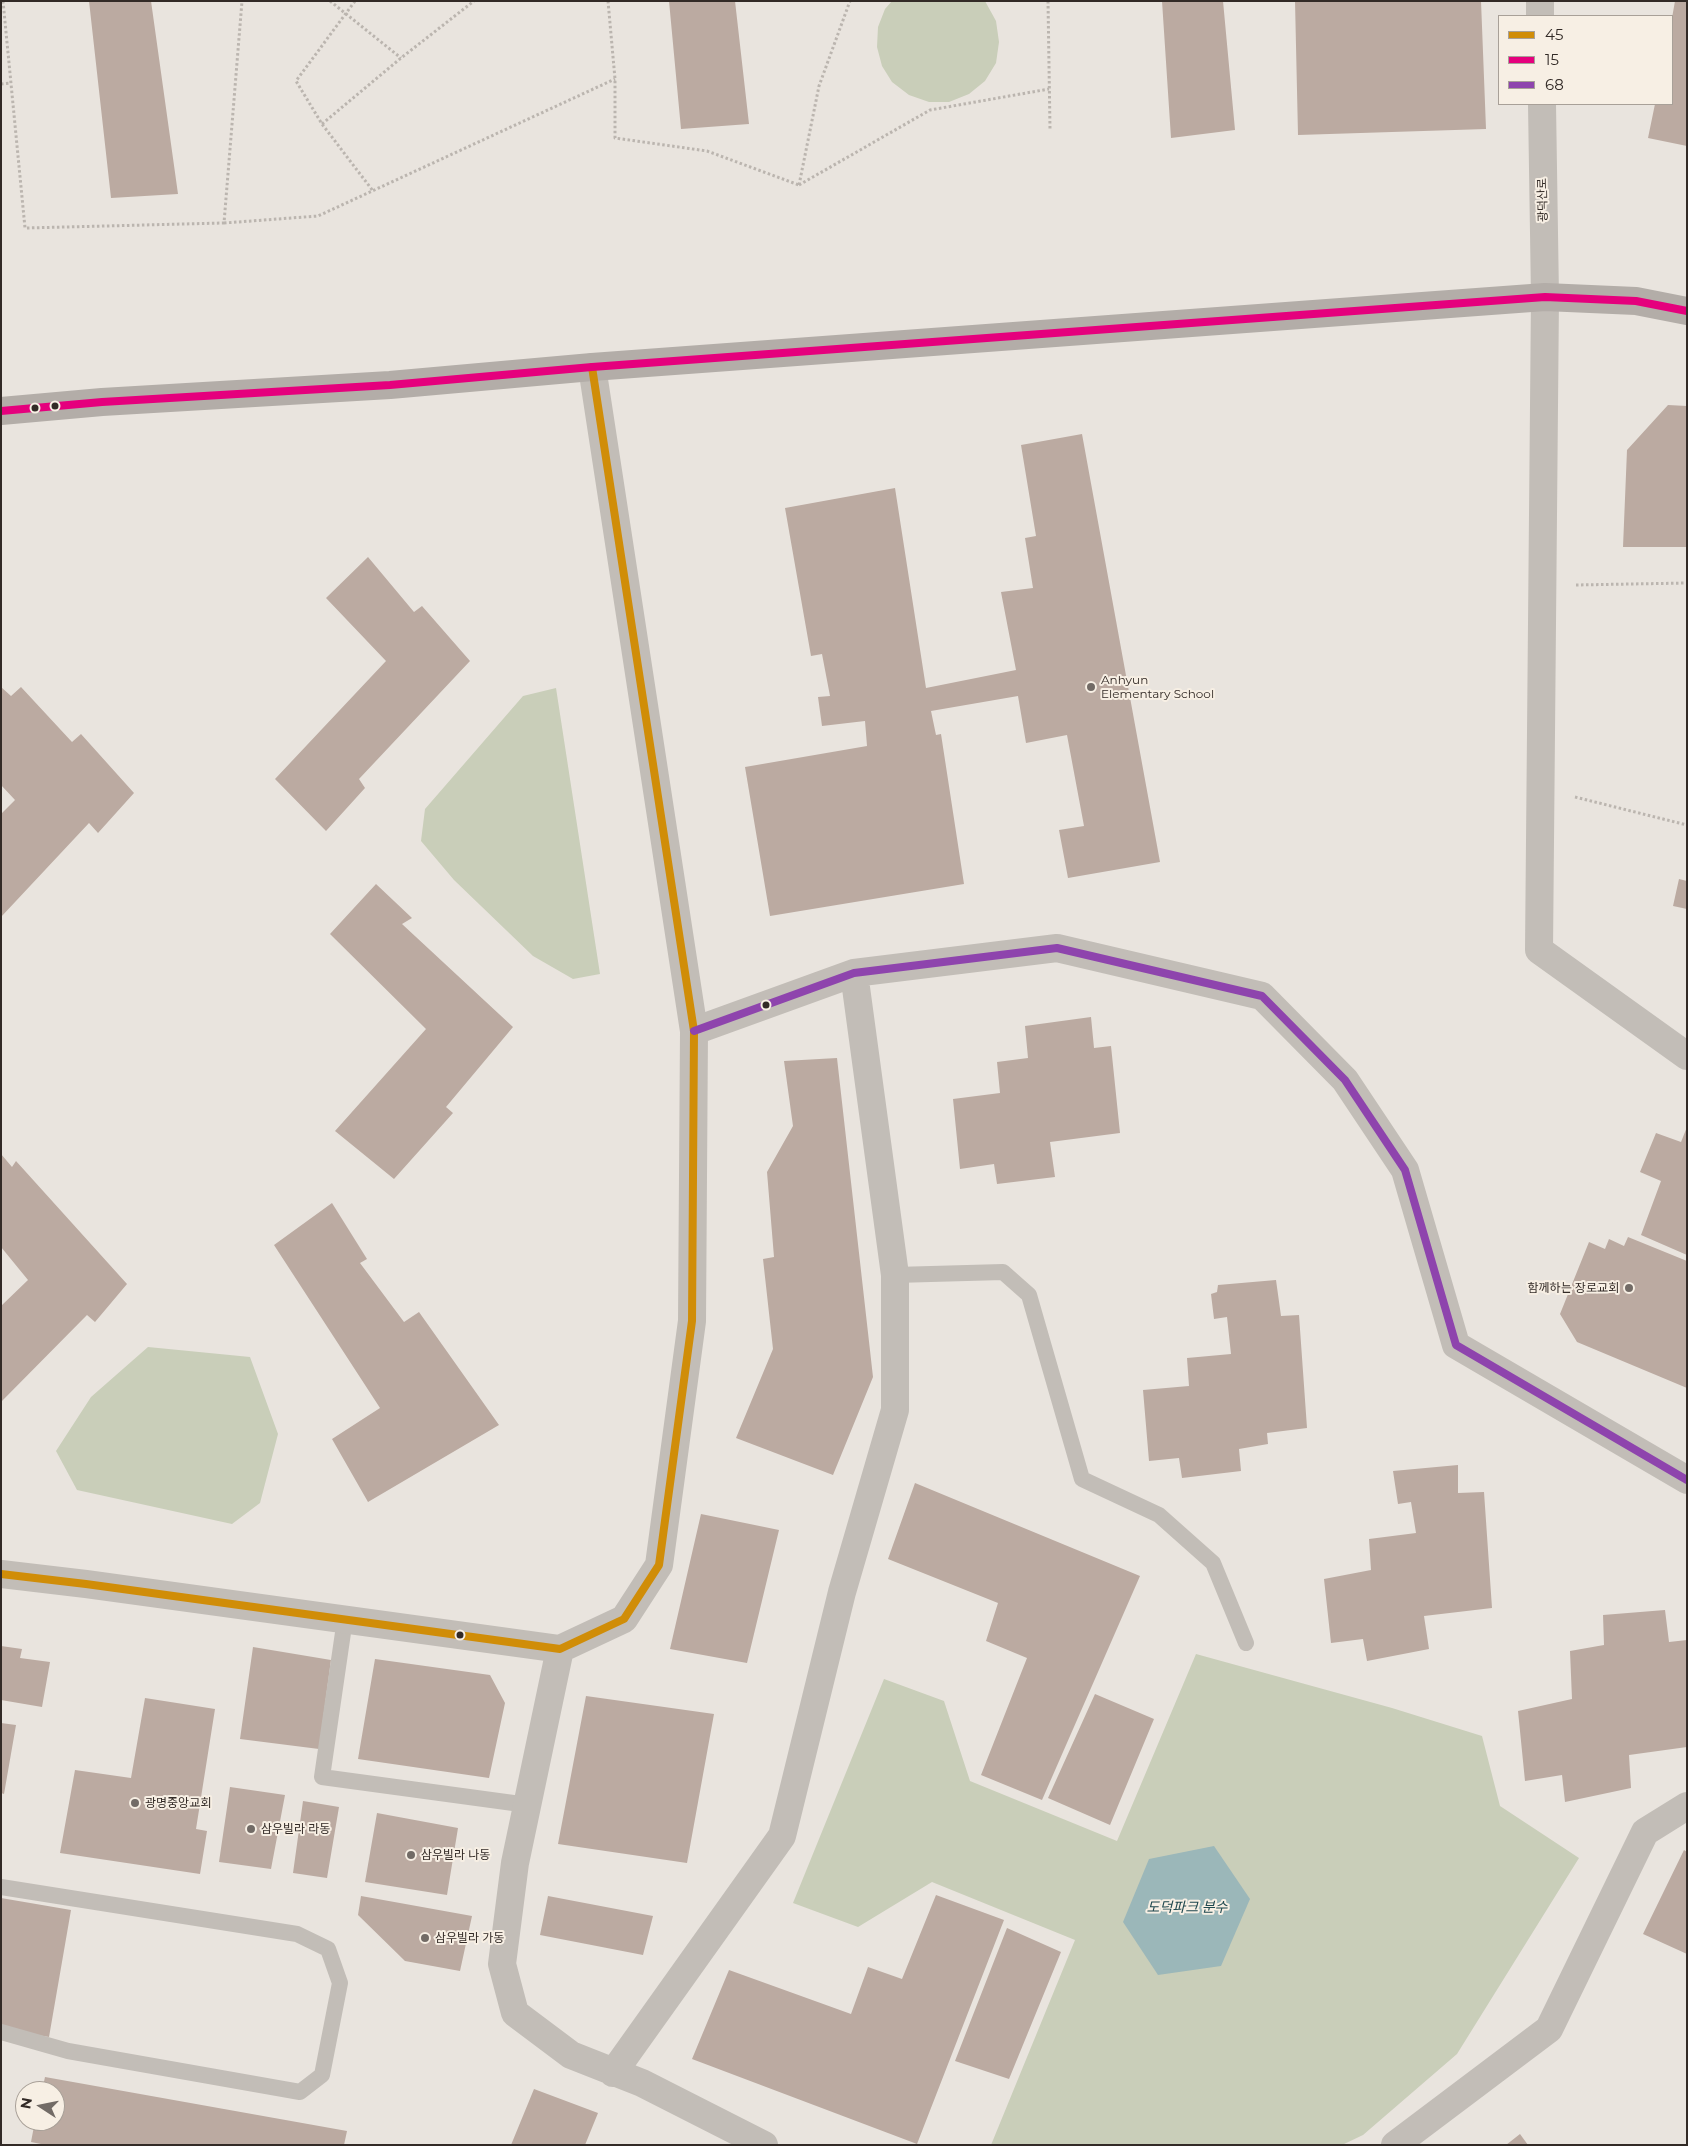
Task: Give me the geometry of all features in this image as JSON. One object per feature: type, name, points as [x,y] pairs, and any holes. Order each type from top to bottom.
[{"type":"main road","points":[[1,411],[102,402],[390,385],[592,367],[1545,297],[1636,301],[1687,311]]},
{"type":"street","points":[[1540,1],[1540,15]]},
{"type":"street","name":"광덕산로","points":[[1542,105],[1545,297],[1539,950],[1687,1056]]},
{"type":"street","points":[[1,1574],[560,1649],[624,1620],[659,1565],[692,1321],[694,1031],[592,367]]},
{"type":"street","points":[[694,1031],[854,973],[1057,948],[1262,996],[1345,1080],[1405,1170],[1456,1345],[1687,1480]]},
{"type":"street","points":[[613,2073],[782,1836],[852,1555],[895,1410],[895,1275],[854,973]]},
{"type":"street","points":[[560,1649],[515,1863],[502,1964],[515,2013],[571,2055],[642,2083],[764,2145]]},
{"type":"street","points":[[1396,2145],[1549,2029],[1645,1832],[1687,1806]]},
{"type":"lane","points":[[895,1275],[1003,1272],[1029,1295],[1082,1479],[1159,1515],[1213,1563],[1246,1643]]},
{"type":"lane","points":[[345,1619],[322,1777],[528,1805]]},
{"type":"lane","points":[[1,1887],[297,1934],[328,1949],[340,1983],[322,2074],[300,2092],[68,2050],[1,2032]]},
{"type":"path","points":[[3,1],[25,228],[224,223],[318,216],[615,79]]},
{"type":"path","points":[[224,223],[242,1]]},
{"type":"path","points":[[330,1],[401,58]]},
{"type":"path","points":[[355,1],[296,81],[322,124],[373,192]]},
{"type":"path","points":[[322,124],[401,58],[474,1]]},
{"type":"path","points":[[608,1],[615,79],[615,138],[707,151],[799,185]]},
{"type":"path","points":[[799,185],[819,86],[850,1]]},
{"type":"path","points":[[1048,1],[1050,129]]},
{"type":"path","points":[[1,84],[11,83]]},
{"type":"path","points":[[799,185],[930,110],[1049,89]]},
{"type":"path","points":[[1543,586],[1687,583]]},
{"type":"path","points":[[1541,789],[1687,825]]},
{"type":"green space","points":[[892,1],[985,1],[996,21],[999,42],[996,63],[985,81],[969,94],[949,102],[929,102],[909,95],[892,82],[882,66],[877,47],[878,27],[885,9]]},
{"type":"green space","points":[[556,688],[600,974],[573,979],[533,956],[454,880],[421,841],[425,809],[523,696]]},
{"type":"green space","points":[[148,1347],[250,1357],[278,1434],[260,1503],[232,1524],[77,1490],[56,1451],[91,1397]]},
{"type":"green space","points":[[1196,1654],[1392,1708],[1482,1736],[1500,1806],[1579,1858],[1457,2054],[1363,2135],[1342,2145],[991,2145],[1075,1940],[932,1882],[858,1927],[793,1903],[884,1679],[944,1701],[970,1781],[1117,1841]]},
{"type":"water","name":"도덕파크 분수","points":[[1214,1846],[1250,1899],[1221,1966],[1158,1975],[1123,1922],[1149,1859]]},
{"type":"building","points":[[89,1],[151,1],[178,194],[111,198]]},
{"type":"building","points":[[669,1],[735,1],[749,124],[681,129]]},
{"type":"building","points":[[1162,1],[1223,1],[1235,130],[1171,138]]},
{"type":"building","points":[[1295,1],[1481,1],[1486,129],[1298,135]]},
{"type":"building","points":[[1675,1],[1687,1],[1687,146],[1648,138],[1655,105],[1673,105],[1673,15]]},
{"type":"building","points":[[1668,405],[1687,406],[1687,547],[1623,547],[1627,450]]},
{"type":"building","points":[[1082,434],[1160,862],[1068,878],[1059,830],[1084,826],[1067,735],[1026,743],[1018,696],[931,711],[936,735],[941,734],[964,884],[770,916],[745,767],[867,746],[865,721],[822,726],[818,697],[830,696],[822,654],[811,656],[785,508],[895,488],[926,688],[1016,670],[1001,592],[1033,588],[1025,538],[1036,536],[1021,445]]},
{"type":"building","points":[[368,557],[414,612],[422,606],[470,661],[359,779],[365,788],[326,831],[275,779],[386,661],[326,598]]},
{"type":"building","points":[[1,687],[11,696],[21,687],[72,742],[81,734],[134,793],[98,833],[89,823],[1,917],[1,814],[15,800],[1,785]]},
{"type":"building","points":[[1679,879],[1687,881],[1687,909],[1673,906]]},
{"type":"building","points":[[376,884],[412,918],[402,924],[513,1027],[446,1107],[453,1113],[394,1179],[335,1131],[426,1029],[330,934]]},
{"type":"building","points":[[1091,1017],[1094,1048],[1111,1046],[1120,1133],[1050,1142],[1055,1177],[997,1184],[994,1164],[960,1169],[953,1099],[1000,1093],[997,1062],[1028,1058],[1025,1026]]},
{"type":"building","points":[[837,1058],[873,1377],[833,1475],[736,1438],[773,1349],[763,1259],[774,1257],[767,1172],[793,1126],[784,1061]]},
{"type":"building","points":[[1687,1127],[1687,1255],[1641,1235],[1661,1181],[1640,1172],[1656,1133],[1681,1142]]},
{"type":"building","points":[[1,1154],[12,1167],[16,1161],[127,1284],[95,1322],[87,1315],[1,1402],[1,1306],[28,1280],[1,1247]]},
{"type":"building","points":[[332,1203],[367,1259],[360,1263],[404,1322],[419,1312],[499,1425],[368,1502],[332,1439],[380,1408],[274,1245]]},
{"type":"building","name":"함께하는 장로교회","points":[[1628,1237],[1687,1261],[1687,1388],[1577,1342],[1560,1314],[1589,1242],[1605,1249],[1609,1239],[1624,1246]]},
{"type":"building","points":[[1276,1280],[1281,1316],[1299,1315],[1307,1428],[1267,1433],[1268,1444],[1239,1449],[1241,1471],[1182,1478],[1179,1458],[1149,1461],[1143,1390],[1189,1386],[1187,1358],[1231,1354],[1227,1317],[1214,1319],[1211,1294],[1217,1292],[1218,1285]]},
{"type":"building","points":[[1458,1465],[1458,1493],[1484,1492],[1492,1608],[1424,1616],[1429,1649],[1367,1661],[1363,1639],[1331,1643],[1324,1579],[1371,1570],[1369,1539],[1416,1533],[1411,1502],[1398,1504],[1393,1471]]},
{"type":"building","points":[[915,1483],[1140,1576],[1042,1800],[981,1775],[1027,1658],[986,1641],[998,1603],[888,1559]]},
{"type":"building","points":[[701,1514],[779,1530],[747,1663],[670,1649]]},
{"type":"building","points":[[1665,1610],[1669,1642],[1687,1640],[1687,1747],[1629,1755],[1631,1788],[1565,1802],[1562,1775],[1525,1781],[1518,1711],[1572,1699],[1570,1651],[1604,1645],[1603,1615]]},
{"type":"building","points":[[1,1646],[22,1649],[20,1658],[50,1662],[42,1707],[1,1700]]},
{"type":"building","points":[[253,1647],[331,1660],[319,1749],[240,1739]]},
{"type":"building","points":[[375,1659],[490,1675],[505,1703],[489,1778],[358,1759]]},
{"type":"building","points":[[1095,1694],[1154,1719],[1110,1825],[1048,1798]]},
{"type":"building","points":[[586,1696],[714,1714],[687,1863],[558,1844]]},
{"type":"building","name":"광명중앙교회","points":[[145,1698],[215,1709],[196,1829],[207,1831],[200,1874],[60,1853],[75,1770],[131,1778]]},
{"type":"building","points":[[1,1723],[16,1725],[4,1794],[1,1793]]},
{"type":"building","name":"삼우빌라 라동","points":[[230,1787],[285,1795],[271,1869],[219,1862]]},
{"type":"building","points":[[303,1801],[339,1807],[327,1878],[293,1873]]},
{"type":"building","name":"삼우빌라 나동","points":[[377,1813],[458,1828],[447,1895],[365,1882]]},
{"type":"building","points":[[1684,1850],[1687,1852],[1687,1954],[1643,1934]]},
{"type":"building","points":[[936,1895],[1004,1920],[917,2144],[692,2059],[729,1970],[851,2014],[868,1967],[902,1979]]},
{"type":"building","name":"삼우빌라 가동","points":[[361,1896],[472,1916],[460,1971],[405,1961],[358,1915]]},
{"type":"building","points":[[548,1896],[653,1916],[643,1955],[540,1935]]},
{"type":"building","points":[[1,1898],[71,1910],[49,2037],[1,2029]]},
{"type":"building","points":[[1007,1928],[1061,1952],[1009,2079],[955,2061]]},
{"type":"building","points":[[45,2077],[347,2131],[344,2145],[46,2145],[31,2142],[33,2131],[65,2131],[65,2081],[44,2081]]},
{"type":"building","points":[[534,2089],[598,2113],[585,2145],[511,2145]]},
{"type":"building","points":[[1520,2134],[1528,2145],[1506,2145]]},
{"type":"transit line","name":"15","points":[[1,411],[102,402],[390,385],[592,367],[1545,297],[1636,301],[1687,311]]},
{"type":"transit line","name":"45","points":[[1,1574],[560,1649],[624,1619],[659,1565],[692,1321],[694,1031],[592,367]]},
{"type":"transit line","name":"68","points":[[694,1031],[854,973],[1057,948],[1262,996],[1345,1080],[1405,1170],[1456,1345],[1687,1480]]},
{"type":"place","name":"Anhyun Elementary School","points":[[1091,687]]},
{"type":"place","name":"함께하는 장로교회","points":[[1629,1288]]},
{"type":"place","name":"광명중앙교회","points":[[135,1803]]},
{"type":"place","name":"삼우빌라 라동","points":[[251,1829]]},
{"type":"place","name":"삼우빌라 나동","points":[[411,1855]]},
{"type":"place","name":"삼우빌라 가동","points":[[425,1938]]}]
